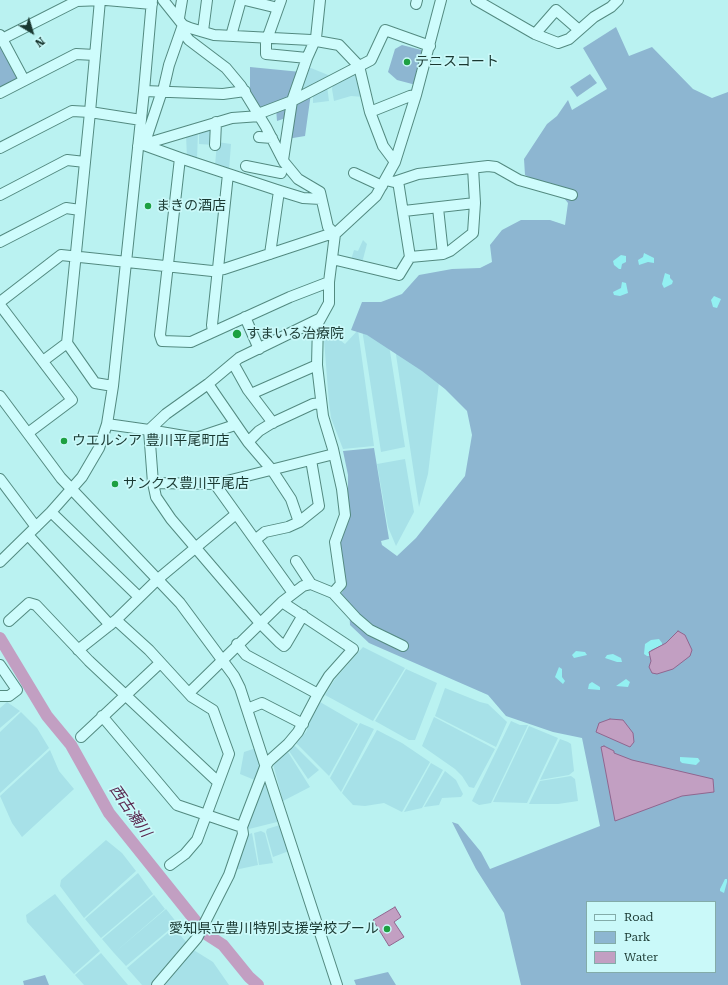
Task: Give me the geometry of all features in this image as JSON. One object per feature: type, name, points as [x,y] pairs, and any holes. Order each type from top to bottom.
[{"type":"street","points":[[100,0],[67,343],[95,383],[113,386]]},
{"type":"street","points":[[0,562],[72,490],[82,477],[99,448],[107,424],[113,386],[126,263],[141,146],[141,120],[152,2],[105,0],[77,1],[1,37],[24,80]]},
{"type":"street","points":[[163,0],[181,25],[189,40],[226,68],[245,91],[272,138],[283,161],[298,179],[320,192],[328,228],[335,234]]},
{"type":"street","points":[[141,146],[163,91],[181,25],[182,0]]},
{"type":"street","points":[[202,31],[207,0]]},
{"type":"street","points":[[231,36],[240,0]]},
{"type":"street","points":[[245,0],[279,4],[268,37],[266,54],[307,58]]},
{"type":"street","points":[[270,254],[292,101],[314,41],[320,0]]},
{"type":"street","points":[[0,302],[61,255],[212,271],[335,234],[376,196],[395,162],[430,46],[441,0]]},
{"type":"street","points":[[476,0],[535,34],[554,42],[562,43],[569,40],[594,17],[611,7],[618,0]]},
{"type":"street","points":[[535,34],[556,10],[579,30]]},
{"type":"street","points":[[181,25],[214,35],[268,37],[339,45],[359,66],[370,112],[383,146],[395,162]]},
{"type":"street","points":[[141,146],[216,122],[232,118],[259,115],[292,101],[371,60],[385,30],[430,46]]},
{"type":"street","points":[[0,93],[76,54],[95,55]]},
{"type":"street","points":[[144,90],[223,94],[245,91]]},
{"type":"street","points":[[370,112],[416,95]]},
{"type":"street","points":[[0,148],[72,111],[90,112],[141,120]]},
{"type":"street","points":[[214,145],[216,122]]},
{"type":"street","points":[[258,137],[272,138]]},
{"type":"street","points":[[141,146],[278,191],[303,198],[321,199]]},
{"type":"street","points":[[180,158],[160,335],[162,341],[191,342],[245,317],[329,282]]},
{"type":"street","points":[[0,195],[66,160],[85,162]]},
{"type":"street","points":[[246,166],[281,173]]},
{"type":"street","points":[[354,174],[384,183],[398,181],[418,174],[488,166],[496,167],[519,180],[572,195]]},
{"type":"street","points":[[410,257],[443,254],[456,247],[473,233],[475,203],[473,168]]},
{"type":"street","points":[[213,332],[212,325],[217,270],[228,174]]},
{"type":"street","points":[[332,259],[399,276],[410,257],[404,211],[398,181]]},
{"type":"street","points":[[404,211],[475,203]]},
{"type":"street","points":[[0,242],[66,208],[80,210]]},
{"type":"street","points":[[438,208],[443,254]]},
{"type":"street","points":[[303,615],[284,646],[260,623],[161,506],[156,497],[153,483],[149,430],[179,403],[208,384],[233,363],[319,319],[324,314],[329,303],[329,282],[335,234]]},
{"type":"street","points":[[0,305],[72,400],[28,433]]},
{"type":"street","points":[[245,317],[259,349]]},
{"type":"street","points":[[319,319],[317,365],[321,403],[342,489],[345,515],[335,542],[341,584],[333,593]]},
{"type":"street","points":[[43,361],[67,343]]},
{"type":"street","points":[[233,363],[251,394],[273,423]]},
{"type":"street","points":[[251,394],[317,365]]},
{"type":"street","points":[[208,384],[235,425],[272,470],[291,499],[299,522]]},
{"type":"street","points":[[0,396],[72,490],[180,603],[222,659],[240,688],[337,985]]},
{"type":"street","points":[[248,442],[259,430],[313,404],[321,403]]},
{"type":"street","points":[[107,424],[196,438],[235,425]]},
{"type":"street","points":[[153,483],[214,484],[334,454]]},
{"type":"street","points":[[255,540],[265,532],[288,527],[299,522],[319,506],[311,460]]},
{"type":"street","points":[[0,479],[4,492],[36,527]]},
{"type":"street","points":[[214,484],[293,593]]},
{"type":"street","points":[[51,512],[139,597]]},
{"type":"street","points":[[78,650],[113,623],[158,579],[236,514]]},
{"type":"street","points":[[28,535],[113,623],[150,650],[160,663],[189,692],[192,697],[213,710],[228,754],[194,844],[185,854],[170,865]]},
{"type":"street","points":[[296,561],[311,584],[333,593],[356,618],[370,630],[403,646]]},
{"type":"street","points":[[189,692],[282,602],[303,586],[311,584]]},
{"type":"street","points":[[9,621],[29,602],[36,605],[78,650],[218,782]]},
{"type":"street","points":[[157,985],[197,938],[229,875],[243,834],[242,827],[265,767],[269,761],[288,744],[304,724],[318,694],[329,676],[353,649],[282,602]]},
{"type":"street","points":[[237,644],[246,655],[318,694]]},
{"type":"street","points":[[81,737],[125,694],[160,663]]},
{"type":"street","points":[[0,665],[17,690],[9,696],[0,696]]},
{"type":"street","points":[[247,709],[262,703],[304,724]]},
{"type":"street","points":[[102,716],[177,805],[242,827]]},
{"type":"shaded area","points":[[306,66],[333,77],[294,98]]},
{"type":"shaded area","points":[[356,73],[364,97],[351,96],[334,101],[332,89],[333,84]]},
{"type":"shaded area","points":[[327,86],[329,101],[313,103],[313,92]]},
{"type":"shaded area","points":[[215,126],[214,145],[199,144],[199,130]]},
{"type":"shaded area","points":[[198,130],[197,160],[187,158],[186,135]]},
{"type":"shaded area","points":[[217,142],[231,144],[229,170],[215,166]]},
{"type":"shaded area","points":[[363,240],[367,244],[362,263],[351,260],[354,250],[358,251]]},
{"type":"shaded area","points":[[323,327],[345,344],[358,330],[374,446],[343,449],[331,418]]},
{"type":"shaded area","points":[[362,329],[389,345],[405,447],[381,452]]},
{"type":"shaded area","points":[[395,348],[440,374],[428,474],[419,507]]},
{"type":"shaded area","points":[[405,459],[414,512],[396,546],[388,527],[377,464]]},
{"type":"shaded area","points":[[363,647],[405,668],[373,721],[325,695],[335,679]]},
{"type":"shaded area","points":[[406,669],[437,683],[415,740],[409,740],[375,721]]},
{"type":"shaded area","points":[[445,688],[488,704],[507,722],[496,747],[435,716]]},
{"type":"shaded area","points":[[7,702],[20,711],[0,728],[0,708]]},
{"type":"shaded area","points":[[320,702],[358,724],[329,776],[296,743],[306,732],[315,709]]},
{"type":"shaded area","points":[[21,712],[37,728],[49,748],[0,793],[0,732]]},
{"type":"shaded area","points":[[434,717],[495,749],[474,788],[469,787],[462,776],[455,769],[422,746]]},
{"type":"shaded area","points":[[511,721],[520,725],[528,725],[491,803],[479,805],[472,801]]},
{"type":"shaded area","points":[[360,723],[374,729],[341,792],[330,778]]},
{"type":"shaded area","points":[[529,726],[558,738],[527,803],[493,802]]},
{"type":"shaded area","points":[[377,730],[402,743],[430,762],[402,812],[384,803],[365,806],[353,805],[342,793]]},
{"type":"shaded area","points":[[560,739],[571,744],[574,771],[569,775],[540,780]]},
{"type":"shaded area","points":[[294,745],[319,770],[308,779],[289,751]]},
{"type":"shaded area","points":[[256,748],[262,764],[257,781],[240,774],[244,752]]},
{"type":"shaded area","points":[[50,750],[59,771],[74,789],[22,837],[12,823],[0,796]]},
{"type":"shaded area","points":[[288,752],[310,787],[283,801],[273,764]]},
{"type":"shaded area","points":[[431,763],[443,770],[422,808],[404,812]]},
{"type":"shaded area","points":[[445,771],[456,780],[463,794],[461,797],[442,798],[439,805],[424,807]]},
{"type":"shaded area","points":[[571,776],[575,779],[578,801],[558,804],[529,804],[540,781]]},
{"type":"shaded area","points":[[265,781],[267,781],[279,818],[277,822],[249,829],[247,827]]},
{"type":"shaded area","points":[[280,825],[289,851],[273,857],[266,832],[267,829]]},
{"type":"shaded area","points":[[261,831],[265,833],[273,863],[259,865],[254,833]]},
{"type":"shaded area","points":[[252,833],[258,865],[235,870],[245,836]]},
{"type":"shaded area","points":[[106,840],[122,853],[136,871],[84,918],[60,886],[61,880]]},
{"type":"shaded area","points":[[138,873],[153,894],[101,938],[85,919]]},
{"type":"shaded area","points":[[55,894],[100,951],[74,974],[27,922],[26,915]]},
{"type":"shaded area","points":[[154,895],[165,909],[114,953],[102,939]]},
{"type":"shaded area","points":[[166,909],[177,923],[126,966],[114,953]]},
{"type":"shaded area","points":[[177,925],[181,936],[187,943],[154,985],[142,985],[127,968]]},
{"type":"shaded area","points":[[192,949],[213,962],[229,985],[165,985]]},
{"type":"shaded area","points":[[101,953],[128,985],[84,985],[75,975]]},
{"type":"green space","points":[[616,27],[629,56],[652,47],[693,89],[712,98],[728,92],[728,985],[521,985],[504,913],[476,869],[452,822],[458,824],[481,852],[490,869],[600,826],[582,738],[553,732],[506,716],[488,695],[369,643],[350,625],[349,605],[341,594],[346,586],[338,544],[348,520],[348,475],[343,451],[374,448],[389,539],[381,541],[382,545],[397,556],[416,538],[465,476],[472,435],[467,411],[445,389],[422,371],[367,335],[351,330],[362,302],[381,302],[402,294],[419,275],[452,269],[480,268],[492,262],[490,245],[502,230],[521,220],[550,220],[565,225],[568,203],[560,193],[525,175],[524,159],[547,124],[557,116],[568,100],[572,110],[607,89],[583,48]]},
{"type":"green space","points":[[0,45],[19,81],[0,94]]},
{"type":"green space","name":"テニスコート","points":[[402,45],[425,51],[416,85],[397,80],[388,72],[395,49]]},
{"type":"green space","points":[[250,67],[301,72],[291,99],[260,111],[250,96]]},
{"type":"green space","points":[[590,74],[597,83],[577,97],[570,87]]},
{"type":"green space","points":[[311,93],[305,136],[287,139],[294,101]]},
{"type":"green space","points":[[291,103],[289,117],[277,121],[276,108]]},
{"type":"green space","points":[[388,972],[396,985],[356,985],[354,980]]},
{"type":"green space","points":[[45,975],[49,985],[24,985],[23,981]]},
{"type":"sand","points":[[644,253],[654,258],[654,263],[648,262],[639,265],[638,260],[643,257]]},
{"type":"sand","points":[[621,255],[626,256],[626,262],[622,264],[621,269],[619,269],[614,265],[613,261]]},
{"type":"sand","points":[[665,273],[670,275],[670,278],[673,281],[672,284],[664,288],[662,284]]},
{"type":"sand","points":[[622,282],[626,283],[628,293],[620,296],[614,295],[613,292],[621,288]]},
{"type":"sand","points":[[714,296],[721,299],[717,308],[713,307],[711,300]]},
{"type":"sand","points":[[659,639],[662,645],[651,650],[650,656],[644,654],[645,644],[651,640]]},
{"type":"sand","points":[[576,651],[585,652],[587,655],[574,658],[572,655]]},
{"type":"sand","points":[[613,654],[621,658],[622,662],[605,658],[607,655]]},
{"type":"sand","points":[[559,667],[562,669],[562,677],[565,681],[563,684],[555,677]]},
{"type":"sand","points":[[626,679],[630,682],[628,687],[616,686]]},
{"type":"sand","points":[[592,682],[600,687],[600,690],[588,689],[589,684]]},
{"type":"sand","points":[[680,757],[698,758],[700,761],[696,765],[682,763],[680,761]]},
{"type":"sand","points":[[725,879],[727,879],[727,882],[724,893],[720,891],[720,889]]},
{"type":"water","points":[[678,631],[685,635],[692,650],[690,656],[673,669],[657,674],[652,673],[649,667],[651,661],[649,652],[666,643]]},
{"type":"water","points":[[610,719],[623,720],[633,733],[634,742],[630,747],[596,732],[599,723]]},
{"type":"water","points":[[604,746],[614,751],[614,753],[632,760],[713,779],[714,792],[682,796],[615,821],[601,747]]},
{"type":"water","points":[[395,907],[401,917],[394,922],[404,937],[389,946],[373,920]]},
{"type":"waterway","name":"西古瀬川","points":[[0,638],[47,716],[71,745],[109,813],[206,934],[223,945],[249,977],[258,985]]},
{"type":"place","name":"テニスコート","points":[[407,62]]},
{"type":"place","name":"まきの酒店","points":[[148,206]]},
{"type":"place","name":"すまいる治療院","points":[[237,334]]},
{"type":"place","name":"ウエルシア 豊川平尾町店","points":[[64,441]]},
{"type":"place","name":"サンクス豊川平尾店","points":[[115,484]]},
{"type":"place","name":"愛知県立豊川特別支援学校プール","points":[[387,929]]}]
